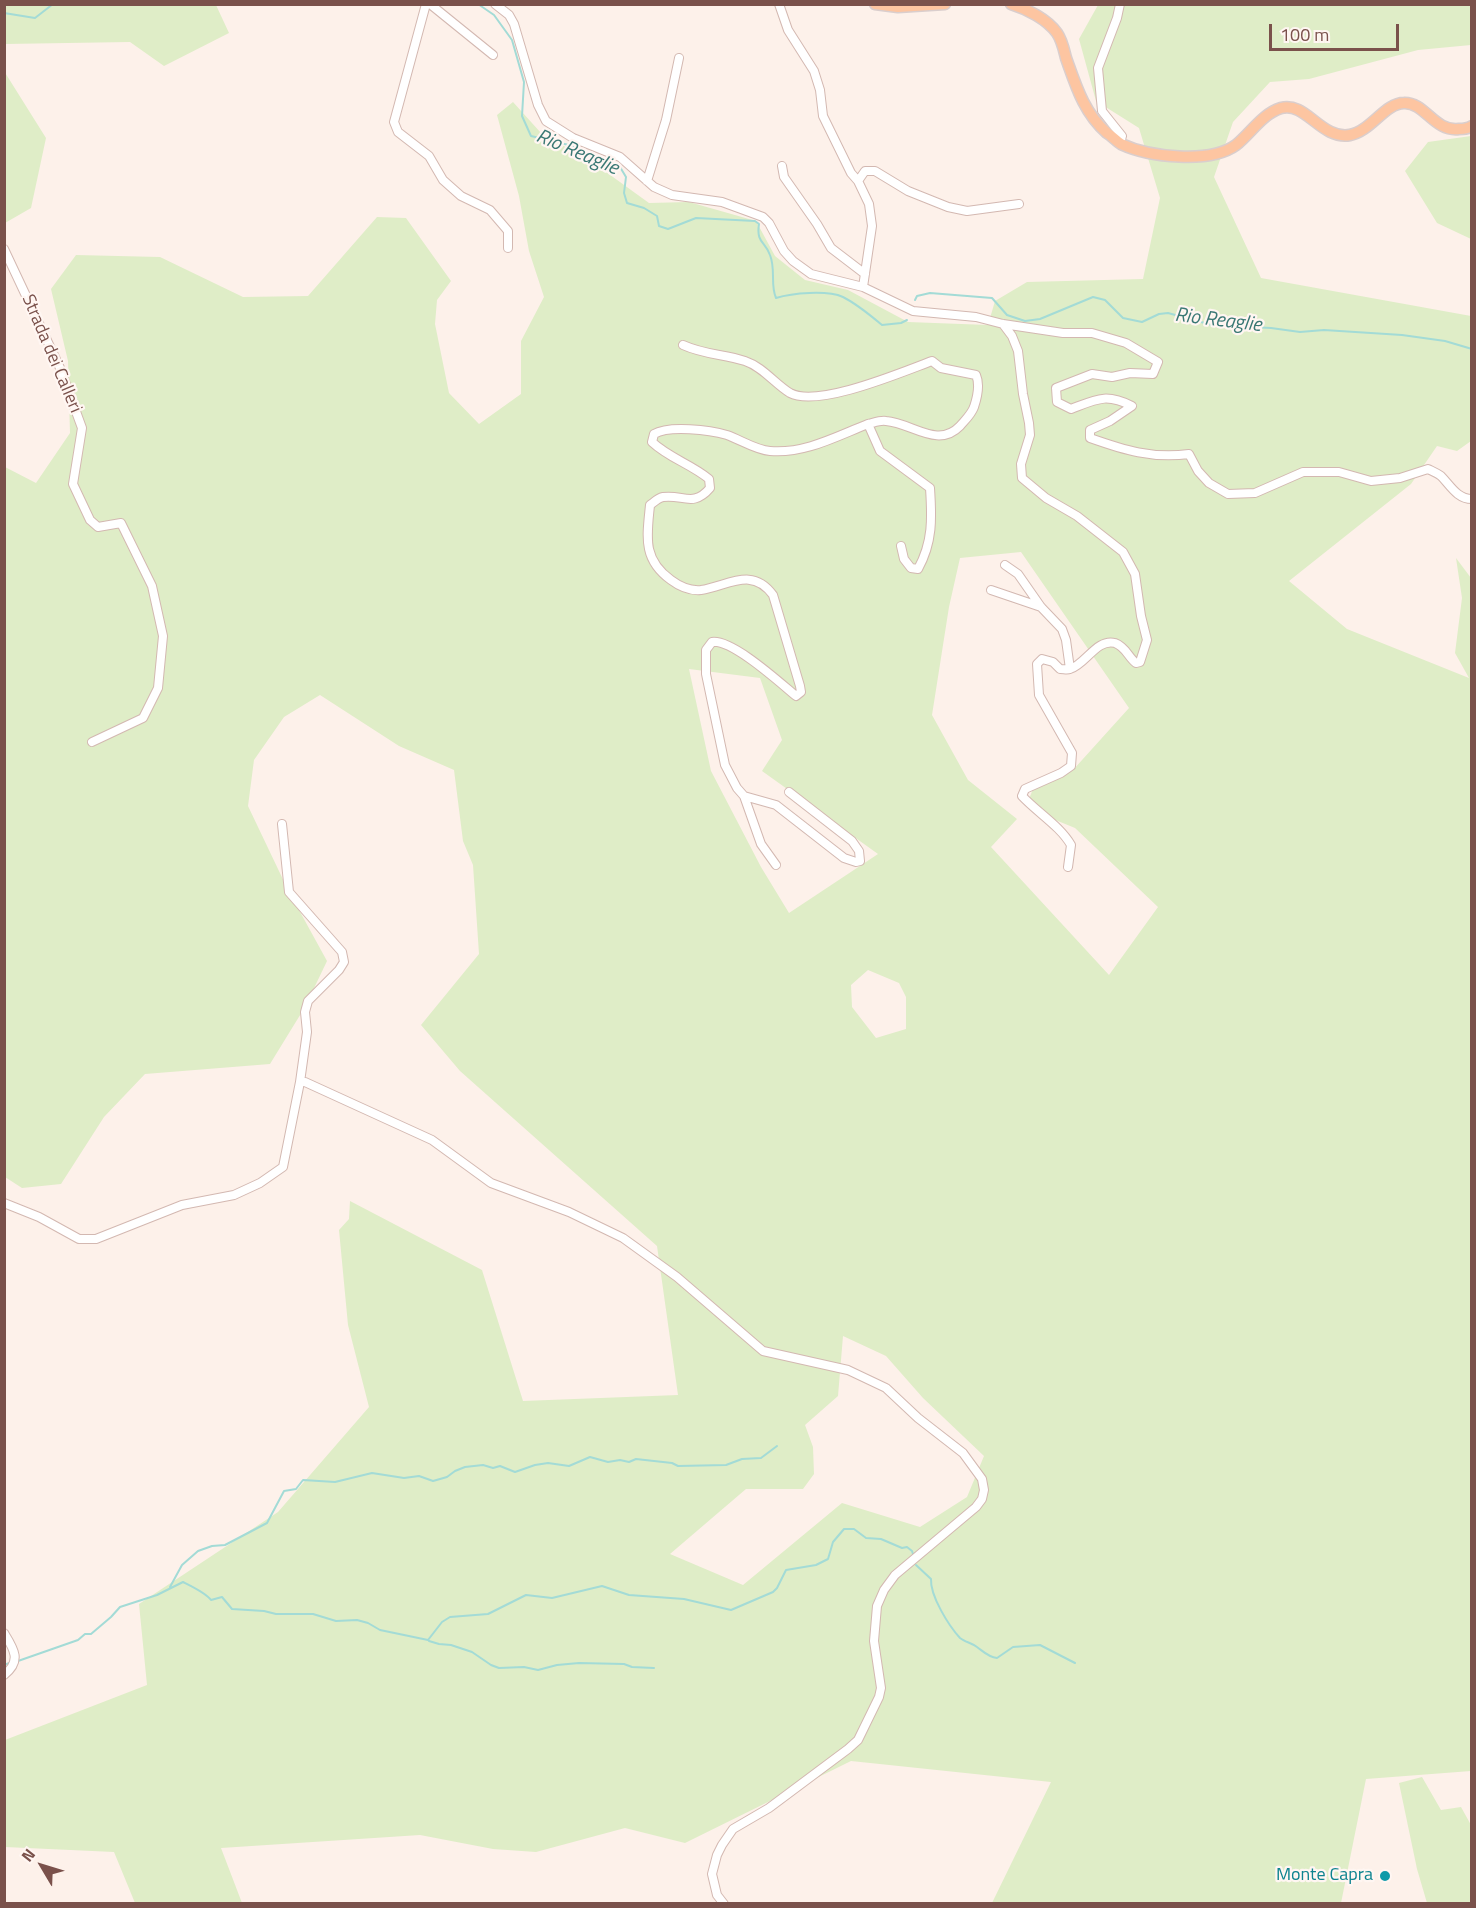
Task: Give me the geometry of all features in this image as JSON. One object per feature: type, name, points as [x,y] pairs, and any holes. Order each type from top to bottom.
[{"type":"main road","points":[[874,4],[898,7],[945,4]]},
{"type":"main road","points":[[1011,4],[1036,16],[1058,34],[1079,95],[1094,122],[1120,143],[1142,151],[1193,157],[1219,152],[1233,146],[1264,118],[1281,108],[1290,107],[1298,109],[1324,129],[1337,135],[1350,135],[1363,130],[1392,107],[1403,102],[1414,105],[1449,130],[1468,129],[1472,126]]},
{"type":"street","points":[[493,55],[428,4],[394,122],[398,132],[429,156],[443,180],[461,196],[490,210],[508,231],[508,248]]},
{"type":"street","points":[[495,4],[509,15],[514,24],[538,105],[546,121],[573,138],[620,157],[640,172],[647,181],[672,195],[722,202],[763,217],[769,223],[784,251],[811,274],[863,287],[913,311],[976,317],[1003,324],[1063,333],[1092,333],[1126,343],[1158,362],[1153,374],[1130,373],[1112,377],[1092,374],[1056,388],[1057,402],[1071,409],[1098,398],[1119,400],[1132,406],[1110,422],[1090,430],[1090,438],[1141,454],[1171,456],[1189,454],[1198,471],[1209,483],[1228,494],[1255,493],[1303,472],[1339,472],[1371,481],[1400,478],[1428,469],[1440,475],[1452,490],[1468,500],[1472,499]]},
{"type":"street","points":[[779,4],[788,30],[814,71],[820,90],[823,116],[869,204],[872,226],[863,287]]},
{"type":"street","points":[[1120,4],[1098,68],[1102,111],[1122,136],[1120,143]]},
{"type":"street","points":[[647,181],[666,120],[679,58]]},
{"type":"street","points":[[782,166],[784,177],[831,248],[865,274]]},
{"type":"street","points":[[858,181],[865,171],[874,171],[908,191],[948,207],[967,211],[1019,204]]},
{"type":"street","name":"Strada dei Calleri","points":[[4,249],[60,368],[82,428],[72,484],[90,520],[98,527],[121,523],[152,586],[163,636],[158,688],[143,718],[92,742]]},
{"type":"street","points":[[1003,324],[1012,336],[1018,351],[1029,423],[1030,435],[1021,464],[1022,478],[1046,498],[1077,516],[1123,552],[1135,574],[1147,640],[1140,662],[1136,663],[1131,660],[1126,650],[1115,643],[1106,643],[1070,669],[1060,669],[1053,662],[1042,659],[1037,664],[1039,695],[1072,753],[1071,766],[1025,789],[1022,796],[1038,813],[1064,833],[1071,845],[1068,867]]},
{"type":"street","points":[[683,345],[700,352],[747,361],[768,374],[791,393],[803,397],[842,392],[932,361],[941,368],[976,375],[979,382],[974,408],[969,416],[954,432],[944,436],[932,435],[885,421],[868,424],[798,451],[768,451],[725,434],[699,430],[661,430],[654,434],[652,442],[664,453],[699,470],[709,479],[710,488],[704,495],[693,500],[662,497],[650,505],[647,532],[650,556],[659,572],[681,587],[699,591],[741,579],[766,586],[772,595],[800,686],[801,692],[796,696],[759,664],[719,641],[712,642],[706,650],[706,674],[725,765],[744,796],[760,844],[776,866]]},
{"type":"street","points":[[868,424],[880,451],[930,488],[933,522],[926,556],[918,569],[911,568],[904,559],[901,546]]},
{"type":"street","points":[[1005,565],[1018,574],[1041,607],[1062,629],[1070,669]]},
{"type":"street","points":[[991,590],[1041,607]]},
{"type":"street","points":[[744,796],[776,805],[844,858],[860,861],[859,851],[852,841],[789,792]]},
{"type":"street","points":[[4,1203],[39,1217],[79,1239],[96,1239],[182,1204],[234,1196],[260,1183],[283,1167],[300,1082],[307,1032],[305,1012],[308,1001],[344,962],[342,952],[289,892],[282,824]]},
{"type":"street","points":[[300,1082],[311,1083],[432,1140],[491,1183],[569,1212],[623,1239],[677,1277],[763,1351],[848,1370],[886,1388],[918,1418],[963,1453],[982,1479],[984,1490],[982,1499],[976,1507],[895,1575],[884,1590],[877,1606],[874,1641],[881,1688],[879,1697],[858,1740],[769,1808],[733,1828],[725,1840],[717,1855],[712,1874],[717,1895],[724,1904]]},
{"type":"street","points":[[4,1633],[11,1644],[14,1661],[4,1675]]},
{"type":"green space","points":[[4,5],[216,5],[229,33],[164,66],[130,42],[5,44]]},
{"type":"green space","points":[[1098,5],[1471,5],[1471,45],[1418,50],[1309,79],[1270,82],[1233,122],[1214,177],[1261,278],[1471,316],[1471,441],[1457,451],[1437,446],[1411,484],[1289,581],[1347,629],[1469,678],[1455,653],[1462,598],[1456,558],[1471,578],[1471,1771],[1366,1779],[1341,1903],[992,1903],[1051,1782],[851,1761],[685,1843],[625,1828],[536,1852],[493,1849],[420,1835],[221,1848],[242,1903],[135,1903],[114,1852],[5,1847],[5,1740],[147,1685],[139,1604],[278,1512],[369,1407],[348,1325],[339,1230],[349,1219],[350,1201],[482,1270],[523,1401],[678,1395],[657,1246],[460,1071],[421,1025],[479,954],[473,865],[463,841],[454,770],[399,746],[320,695],[284,717],[254,760],[248,806],[288,890],[327,961],[305,1007],[270,1064],[145,1074],[104,1117],[61,1184],[22,1188],[5,1177],[5,467],[36,483],[70,433],[68,361],[51,289],[76,255],[160,257],[243,297],[308,296],[377,217],[406,218],[451,281],[437,300],[435,324],[449,393],[479,424],[521,394],[521,341],[544,297],[529,251],[519,196],[497,115],[513,102],[541,133],[595,164],[649,203],[689,202],[756,221],[775,256],[805,280],[848,290],[908,322],[988,325],[995,301],[1027,282],[1143,279],[1160,198],[1139,128],[1096,101],[1079,39]],"holes":[[[1021,552],[1129,708],[1073,770],[1033,789],[1029,799],[1053,819],[1075,828],[1158,907],[1109,975],[991,847],[1017,819],[968,780],[932,715],[949,607],[960,558]],[[689,669],[760,678],[782,740],[762,771],[878,854],[789,913],[761,867],[711,771]],[[868,970],[899,983],[906,997],[906,1029],[876,1038],[852,1007],[851,985]],[[843,1336],[886,1356],[923,1398],[984,1456],[967,1497],[920,1527],[842,1503],[743,1585],[670,1554],[746,1489],[803,1489],[814,1474],[813,1447],[805,1425],[838,1396]]]},
{"type":"green space","points":[[4,71],[46,138],[31,208],[5,223]]},
{"type":"green space","points":[[1472,136],[1471,239],[1437,223],[1405,171],[1428,142]]},
{"type":"green space","points":[[1422,1777],[1441,1810],[1461,1807],[1471,1825],[1471,1903],[1427,1903],[1417,1869],[1399,1783]]},
{"type":"waterway","name":"Rio Reaglie","points":[[4,13],[35,18],[53,4]]},
{"type":"waterway","name":"Rio Reaglie","points":[[478,4],[494,15],[512,40],[524,82],[522,116],[531,136],[573,146],[598,161],[620,167],[626,177],[624,193],[627,203],[644,208],[657,216],[659,226],[668,229],[696,218],[755,221],[759,224],[760,238],[772,261],[773,287],[776,298],[810,293],[836,295],[853,303],[882,325],[907,320]]},
{"type":"waterway","name":"Rio Reaglie","points":[[915,300],[917,296],[930,293],[992,298],[1007,315],[1025,321],[1040,319],[1093,297],[1105,300],[1123,318],[1142,322],[1159,314],[1168,313],[1212,325],[1300,332],[1324,330],[1402,335],[1445,341],[1472,349]]},
{"type":"waterway","points":[[170,1587],[182,1565],[198,1551],[212,1546],[225,1545],[267,1523],[284,1491],[296,1489],[303,1480],[335,1482],[372,1473],[404,1478],[419,1476],[433,1481],[447,1477],[465,1467],[500,1466],[515,1472],[548,1463],[569,1466],[590,1457],[608,1462],[620,1460],[629,1462],[636,1459],[672,1463],[678,1466],[726,1465],[742,1459],[761,1458],[777,1446]]},
{"type":"waterway","points":[[18,1661],[78,1640],[85,1634],[91,1634],[120,1607],[157,1595],[183,1582],[202,1592],[211,1600],[222,1597],[232,1609],[276,1614],[313,1614],[336,1621],[357,1620],[380,1630],[428,1640],[442,1622],[450,1617],[488,1614],[526,1595],[552,1598],[602,1586],[629,1595],[684,1599],[731,1610],[773,1592],[786,1570],[816,1565],[828,1559],[833,1542],[844,1529],[854,1529],[866,1538],[881,1539],[902,1548],[907,1547],[913,1554]]},
{"type":"waterway","points":[[916,1565],[931,1579],[941,1610],[960,1638],[997,1658],[1013,1647],[1040,1645],[1075,1663]]},
{"type":"waterway","points":[[429,1641],[472,1652],[499,1668],[524,1667],[538,1670],[579,1663],[624,1664],[632,1667],[654,1668]]},
{"type":"waterway","points":[[4,1665],[12,1662]]},
{"type":"place","name":"Monte Capra","points":[[1385,1876]]}]
